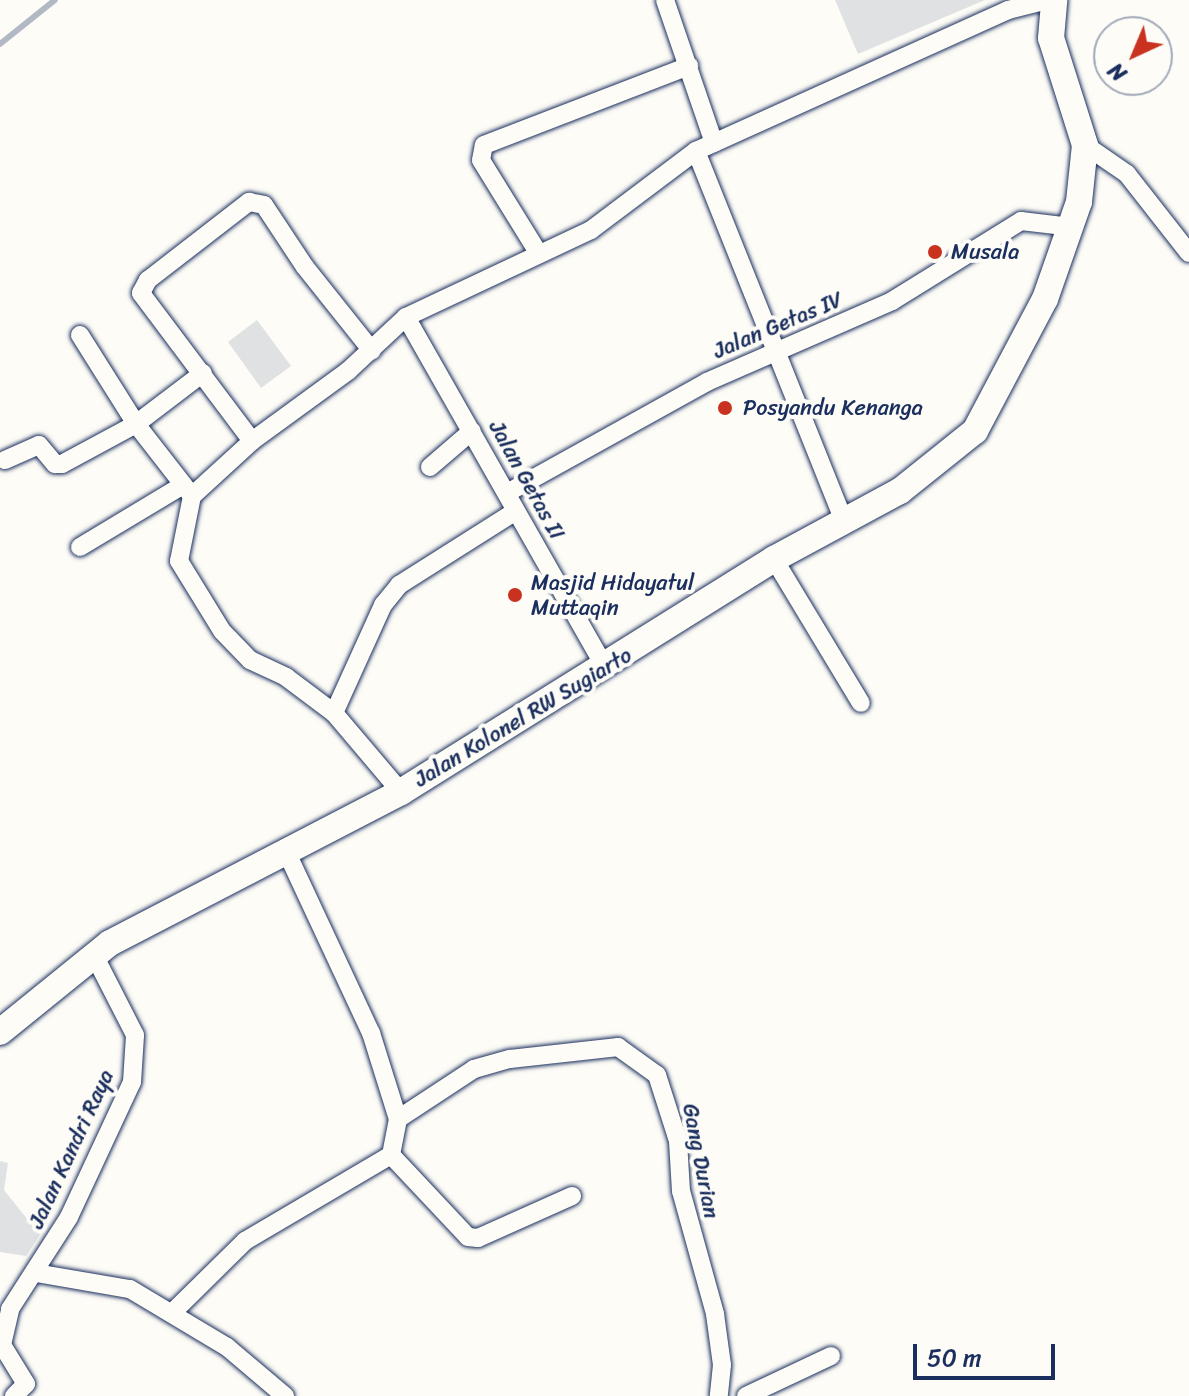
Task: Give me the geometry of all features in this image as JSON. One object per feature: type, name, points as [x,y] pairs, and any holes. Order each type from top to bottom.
[{"type":"main road","name":"Jalan Kolonel RW Sugiarto","points":[[0,1032],[94,955],[184,901],[287,853],[401,792],[605,668],[774,559],[918,479],[975,431],[1045,299],[1071,227],[1085,145],[1051,38],[1051,0]]},
{"type":"street","points":[[665,0],[714,143]]},
{"type":"street","points":[[80,547],[187,491],[372,351],[406,317],[591,230],[696,151],[1008,10],[1051,0]]},
{"type":"street","points":[[539,254],[481,160],[484,145],[689,66]]},
{"type":"street","points":[[1085,145],[1127,174],[1189,253]]},
{"type":"street","points":[[696,151],[843,519]]},
{"type":"street","points":[[252,441],[141,293],[142,286],[253,200],[264,205],[305,267],[372,351]]},
{"type":"street","name":"Jalan Getas IV","points":[[507,493],[707,382],[892,301],[1021,221],[1071,227]]},
{"type":"street","name":"Jalan Getas II","points":[[406,317],[605,668]]},
{"type":"street","points":[[80,335],[136,424],[187,491],[179,561],[195,591],[241,652],[334,713],[401,792]]},
{"type":"street","points":[[5,460],[39,445],[55,464],[62,464],[136,424],[203,373]]},
{"type":"street","points":[[430,467],[472,431]]},
{"type":"street","points":[[334,713],[383,605],[399,585],[516,511]]},
{"type":"street","points":[[774,559],[861,703]]},
{"type":"street","points":[[174,1311],[245,1241],[391,1155],[398,1119],[371,1033],[287,853]]},
{"type":"street","name":"Jalan Kandri Raya","points":[[20,1390],[1,1346],[10,1309],[36,1273],[69,1217],[132,1082],[135,1035],[94,955]]},
{"type":"street","name":"Gang Durian","points":[[398,1119],[474,1069],[510,1059],[618,1047],[640,1058],[657,1075],[678,1141],[681,1191],[715,1314],[722,1365],[719,1396]]},
{"type":"street","points":[[391,1155],[468,1237],[478,1238],[572,1196]]},
{"type":"street","points":[[36,1273],[130,1289],[174,1311],[285,1396]]},
{"type":"street","points":[[746,1396],[831,1356]]},
{"type":"street","points":[[20,1390],[42,1396]]},
{"type":"shaded area","points":[[835,0],[985,0],[858,54]]},
{"type":"shaded area","points":[[257,320],[291,366],[261,388],[228,342]]},
{"type":"shaded area","points":[[0,1161],[8,1163],[4,1190],[40,1235],[26,1256],[0,1252]]},
{"type":"waterway","points":[[0,44],[55,0]]},
{"type":"place","name":"Musala","points":[[935,252]]},
{"type":"place","name":"Posyandu Kenanga","points":[[725,408]]},
{"type":"place","name":"Masjid Hidayatul Muttaqin","points":[[515,595]]}]
